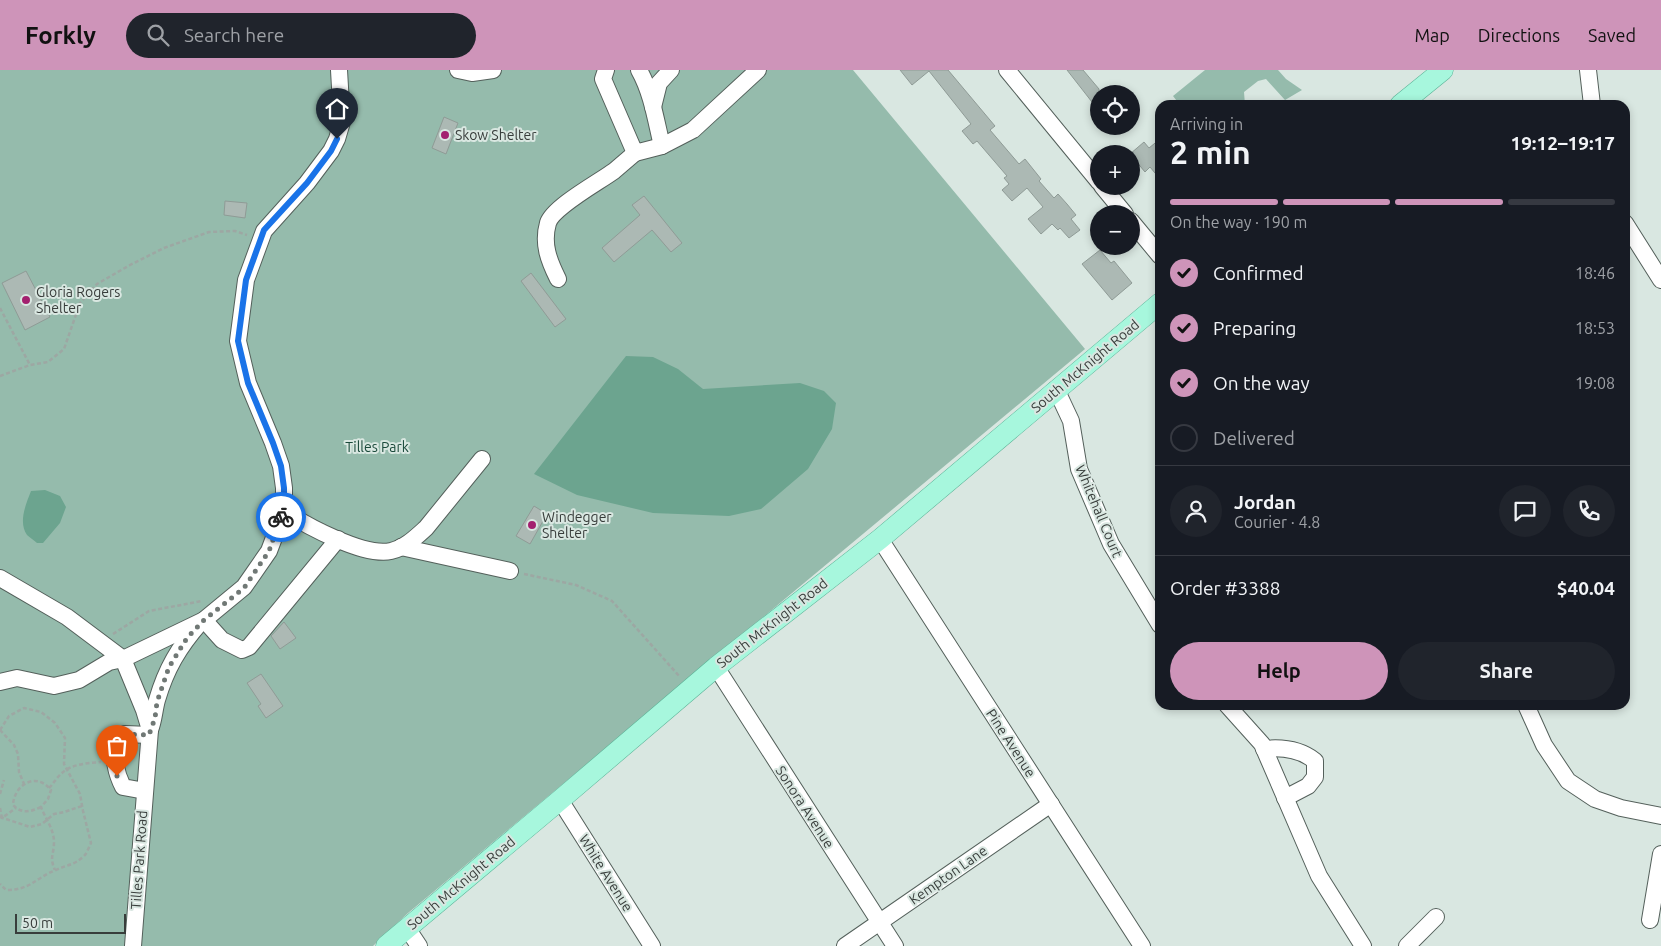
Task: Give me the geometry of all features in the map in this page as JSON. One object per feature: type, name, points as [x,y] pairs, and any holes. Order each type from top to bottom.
[{"type":"main road","points":[[1406,100],[1443,70]]},
{"type":"main road","name":"South McKnight Road","points":[[386,946],[716,667],[880,540],[1056,389],[1155,307]]},
{"type":"street","points":[[145,791],[123,787],[117,776],[115,755],[117,745],[125,734],[150,732],[155,718],[157,702],[169,667],[187,638],[204,620],[244,588],[269,551],[284,511],[284,488],[281,466],[248,383],[238,341],[246,280],[264,230],[307,183],[331,151],[337,139],[342,122],[339,70]]},
{"type":"street","points":[[458,70],[472,73],[493,70]]},
{"type":"street","points":[[606,70],[603,79],[635,153]]},
{"type":"street","points":[[639,70],[646,84],[653,107],[662,146]]},
{"type":"street","points":[[653,107],[659,83],[671,70]]},
{"type":"street","points":[[558,279],[548,259],[545,238],[548,222],[555,211],[616,170],[635,153],[662,146],[692,130],[758,70]]},
{"type":"street","points":[[1007,70],[1090,171]]},
{"type":"street","points":[[1588,70],[1591,100]]},
{"type":"street","points":[[1109,195],[1118,205]]},
{"type":"street","points":[[1630,231],[1661,280]]},
{"type":"street","points":[[1140,232],[1155,250]]},
{"type":"street","name":"Whitehall Court","points":[[1056,389],[1071,421],[1079,469],[1111,544],[1155,617]]},
{"type":"street","points":[[284,511],[301,522],[338,539],[374,551],[390,551],[416,538],[482,459]]},
{"type":"street","points":[[204,620],[222,640],[242,650],[249,647],[338,539]]},
{"type":"street","name":"Pine Avenue","points":[[880,540],[1142,946]]},
{"type":"street","points":[[401,547],[510,571]]},
{"type":"street","points":[[0,597],[7,582],[67,618],[123,658]]},
{"type":"street","points":[[0,682],[17,678],[54,686],[79,680],[109,662],[123,658],[204,620]]},
{"type":"street","name":"Tilles Park Road","points":[[123,658],[144,710],[150,732],[133,946]]},
{"type":"street","name":"Sonora Avenue","points":[[716,667],[895,946]]},
{"type":"street","points":[[1231,710],[1262,744],[1319,876],[1363,946]]},
{"type":"street","points":[[1528,710],[1544,745],[1568,781],[1595,799],[1622,808],[1661,816]]},
{"type":"street","points":[[1264,749],[1276,748],[1297,751],[1308,755],[1315,761],[1315,777],[1308,786],[1285,798]]},
{"type":"street","name":"White Avenue","points":[[560,800],[652,946]]},
{"type":"street","name":"Kempton Lane","points":[[845,946],[1051,804]]},
{"type":"street","points":[[1650,920],[1661,854]]},
{"type":"street","points":[[1407,946],[1436,917]]},
{"type":"street","points":[[408,928],[419,946]]},
{"type":"path","points":[[0,376],[30,365],[48,362],[64,349],[80,303],[97,284],[130,265],[164,248],[209,232],[235,231],[261,238]]},
{"type":"path","points":[[0,308],[30,365]]},
{"type":"path","points":[[510,571],[576,585],[612,601],[691,689]]},
{"type":"path","points":[[103,644],[114,632],[149,610],[206,600]]},
{"type":"path","points":[[0,884],[6,890],[19,890],[29,886],[55,870],[73,865],[85,856],[91,843],[80,794],[64,764],[65,738],[55,723],[40,712],[24,708],[9,716],[0,730],[14,745],[18,754],[19,772],[24,785]]},
{"type":"path","points":[[49,788],[66,769]]},
{"type":"path","points":[[0,794],[4,780]]},
{"type":"path","points":[[35,780],[44,783],[49,788],[51,790],[48,799],[41,807],[26,812],[18,811],[13,805],[14,796],[24,785],[35,780]]},
{"type":"path","points":[[1,818],[30,827],[47,821],[54,814],[82,806]]},
{"type":"path","points":[[41,807],[52,829],[54,841],[51,860],[55,870]]},
{"type":"path","points":[[0,808],[1,818]]},
{"type":"path","points":[[1,818],[16,808]]},
{"type":"green space","name":"Tilles Park","points":[[0,70],[853,70],[1085,349],[408,913],[373,946],[0,946]]},
{"type":"green space","points":[[1205,70],[1278,70],[1286,79],[1302,90],[1285,100],[1266,79],[1258,81],[1244,92],[1245,100],[1176,100],[1173,96]]},
{"type":"shaded area","points":[[626,356],[653,357],[678,369],[703,389],[800,383],[824,391],[836,403],[832,429],[808,469],[761,509],[729,516],[653,513],[577,495],[534,474]]},
{"type":"shaded area","points":[[45,490],[60,496],[66,507],[60,523],[43,543],[37,543],[24,530],[23,519],[31,491]]},
{"type":"building","points":[[900,70],[948,70],[995,126],[990,130],[1019,164],[1025,159],[1041,179],[1039,181],[1054,198],[1058,194],[1067,204],[1076,215],[1071,219],[1080,230],[1069,238],[1060,228],[1058,230],[1052,224],[1041,234],[1028,219],[1043,207],[1027,188],[1012,201],[1002,190],[1009,184],[1004,178],[1007,176],[977,141],[973,144],[962,131],[971,124],[929,71],[912,85]]},
{"type":"building","points":[[1067,70],[1083,70],[1096,85],[1090,85],[1090,99]]},
{"type":"building","name":"Skow Shelter","points":[[444,117],[458,123],[446,154],[432,148]]},
{"type":"building","points":[[1144,142],[1149,148],[1155,143],[1155,173],[1150,167],[1145,172],[1140,166],[1140,145]]},
{"type":"building","points":[[644,196],[682,243],[671,252],[652,230],[614,262],[602,248],[640,215],[632,205]]},
{"type":"building","points":[[225,201],[247,203],[245,218],[224,215]]},
{"type":"building","points":[[1094,255],[1104,255],[1111,263],[1114,261],[1132,283],[1112,300],[1082,264]]},
{"type":"building","name":"Gloria Rogers Shelter","points":[[26,271],[50,317],[25,330],[2,283]]},
{"type":"building","points":[[531,273],[566,319],[555,327],[521,281]]},
{"type":"building","name":"Windegger Shelter","points":[[534,506],[547,514],[530,544],[516,536]]},
{"type":"building","points":[[284,622],[296,638],[280,649],[271,636]]},
{"type":"building","points":[[261,674],[283,706],[266,718],[258,706],[261,704],[247,683]]},
{"type":"way so far","points":[[117,776],[115,755],[117,745],[125,734],[149,735],[155,718],[163,681],[169,667],[187,638],[204,620],[244,588],[269,551],[281,517]]},
{"type":"place","name":"Skow Shelter","points":[[445,135]]},
{"type":"place","name":"Gloria Rogers Shelter","points":[[26,300]]},
{"type":"place","name":"Windegger Shelter","points":[[532,525]]},
{"type":"route","points":[[281,517],[284,511],[284,488],[281,466],[248,383],[238,341],[246,280],[264,230],[307,183],[331,151],[337,139]]}]
